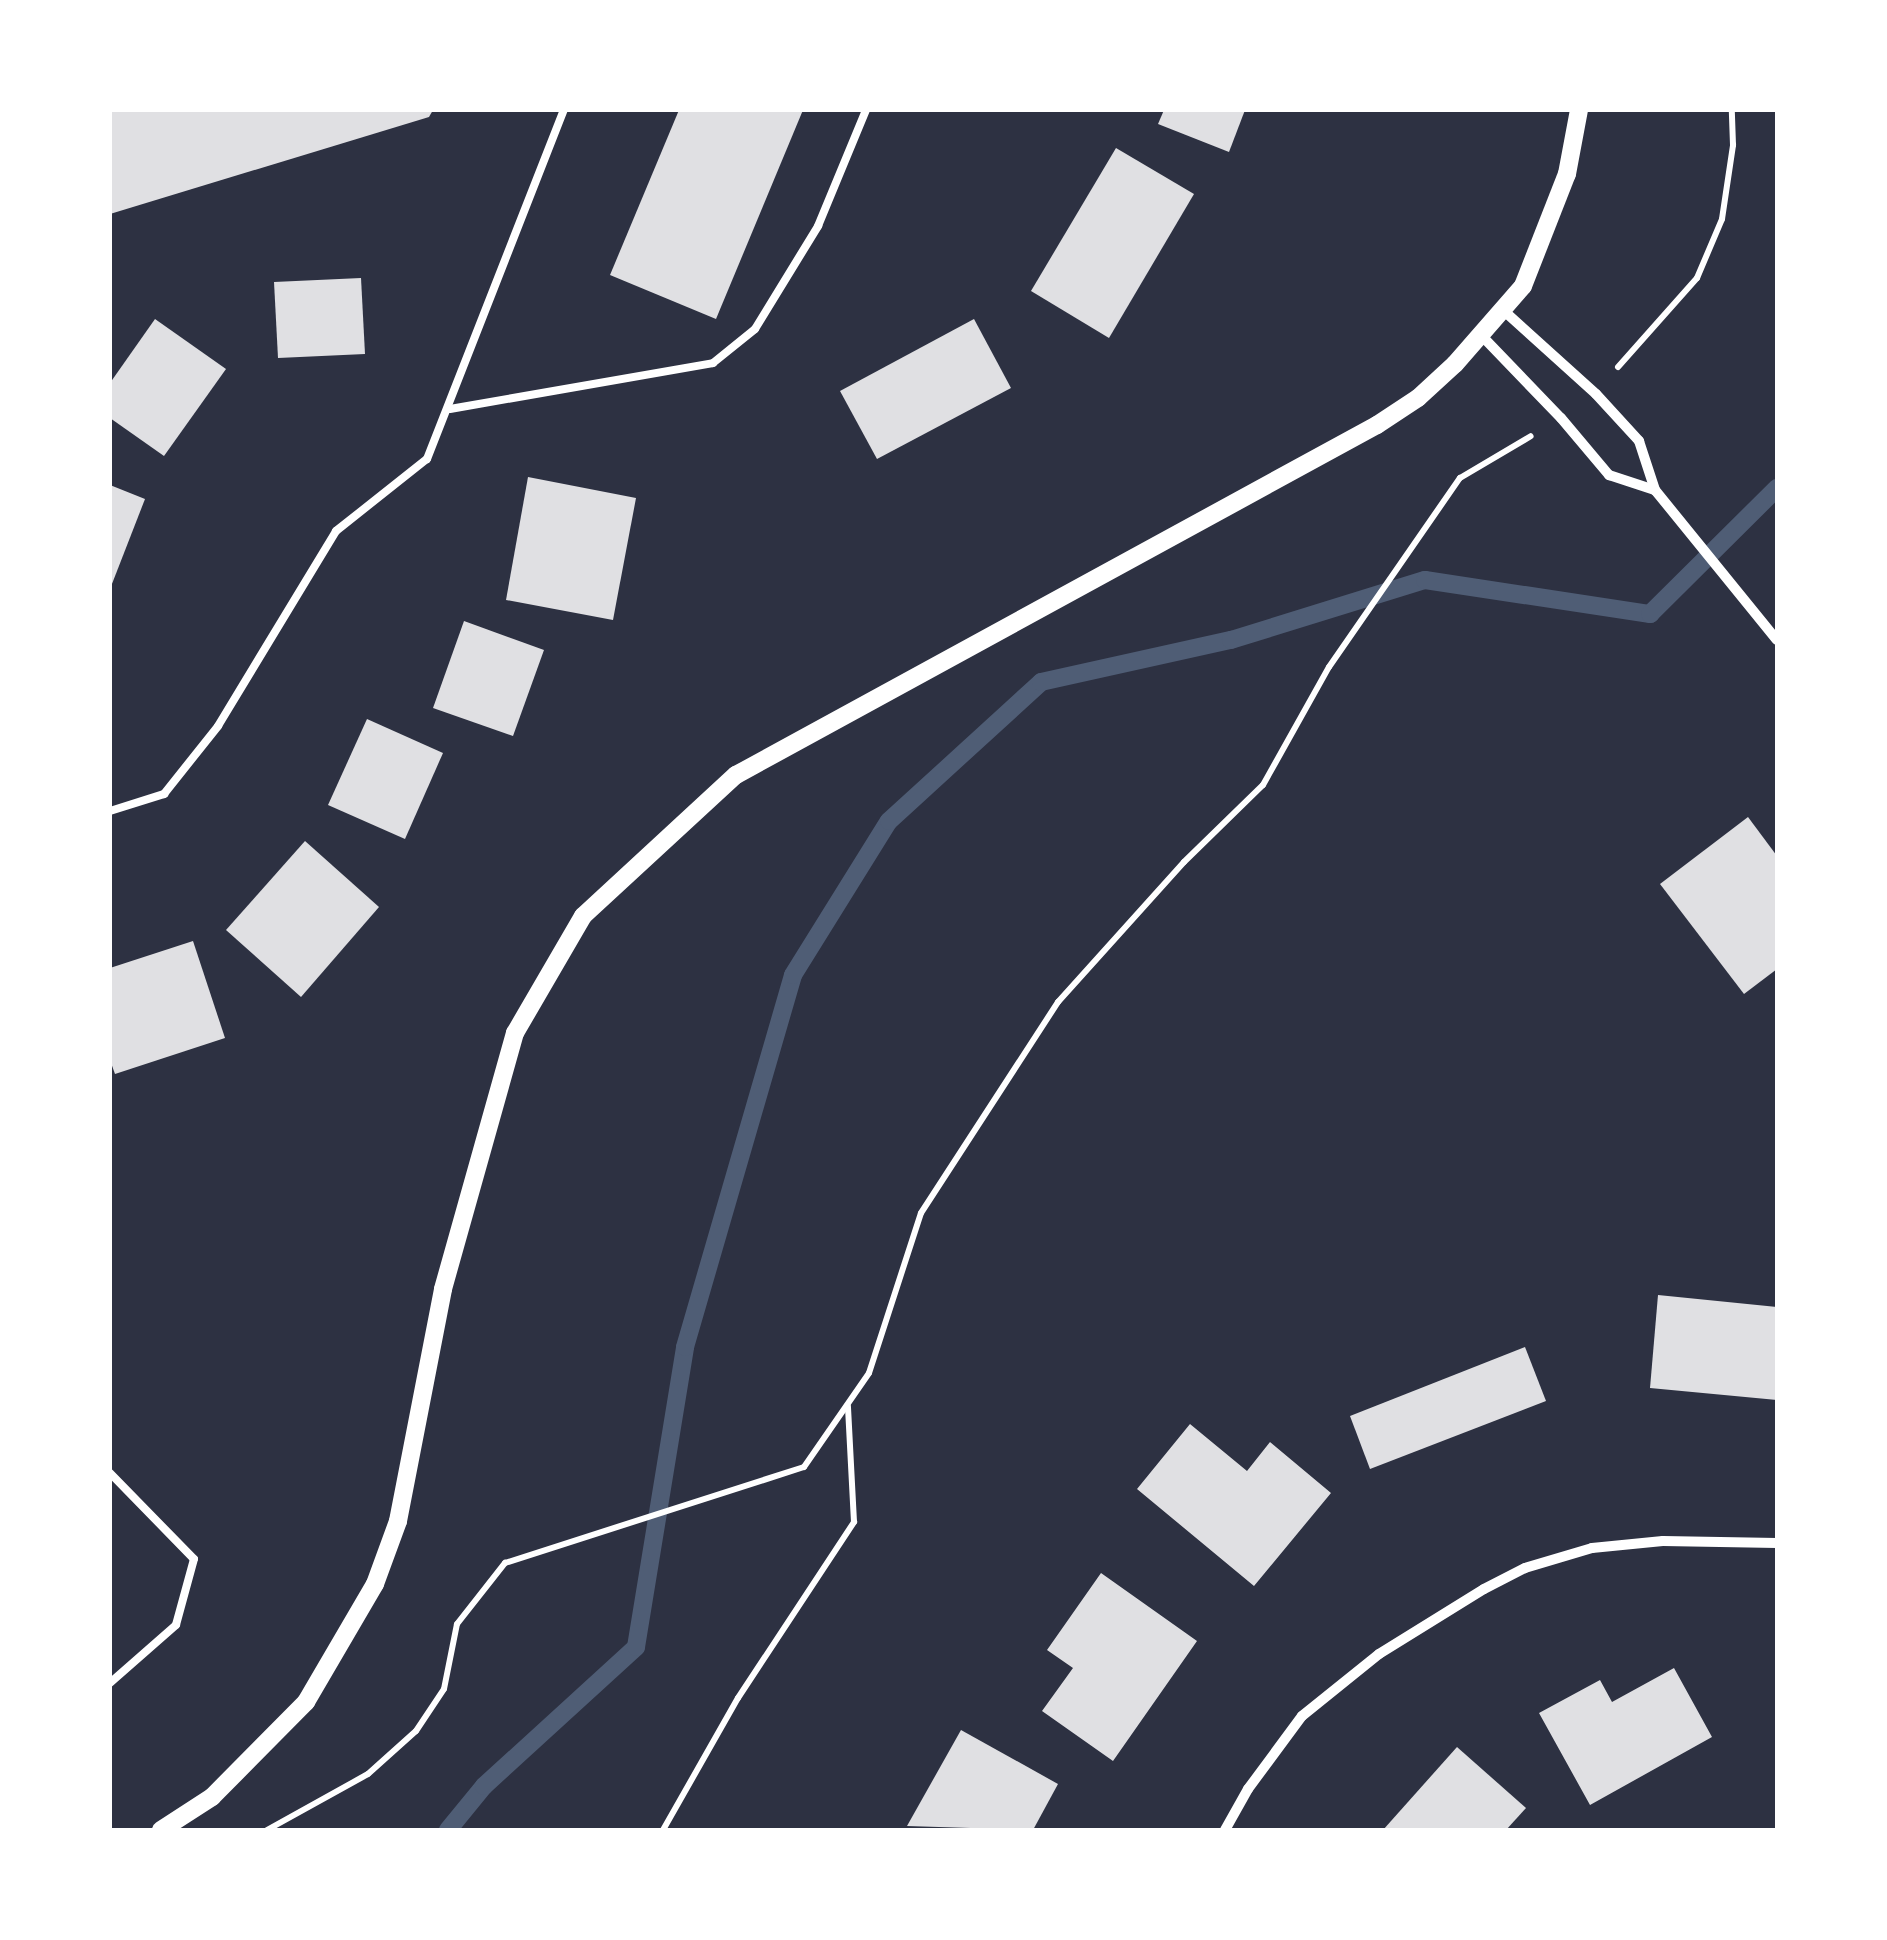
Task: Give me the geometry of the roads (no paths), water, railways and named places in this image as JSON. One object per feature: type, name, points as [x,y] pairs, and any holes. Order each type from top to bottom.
[{"type":"street","points":[[161,1830],[212,1797],[306,1702],[375,1584],[398,1521],[442,1289],[515,1033],[583,916],[736,775],[1378,425],[1418,398],[1482,335],[1523,286],[1567,174],[1579,110]]},
{"type":"street","points":[[1503,310],[1596,394],[1639,441],[1655,490],[1777,640]]},
{"type":"street","points":[[1482,335],[1609,475],[1655,490]]},
{"type":"street","points":[[1225,1830],[1248,1788],[1302,1716],[1379,1654],[1467,1598],[1524,1568],[1592,1548],[1663,1541],[1777,1542]]},
{"type":"lane","points":[[110,811],[164,794],[218,726],[336,531],[427,460],[564,110]]},
{"type":"lane","points":[[450,409],[713,363],[755,330],[818,226],[866,110]]},
{"type":"lane","points":[[110,1473],[194,1559],[176,1625],[110,1683]]},
{"type":"waterway","points":[[448,1830],[484,1786],[636,1647],[685,1347],[793,975],[889,821],[1041,682],[1231,640],[1425,580],[1650,614],[1777,488]]}]
